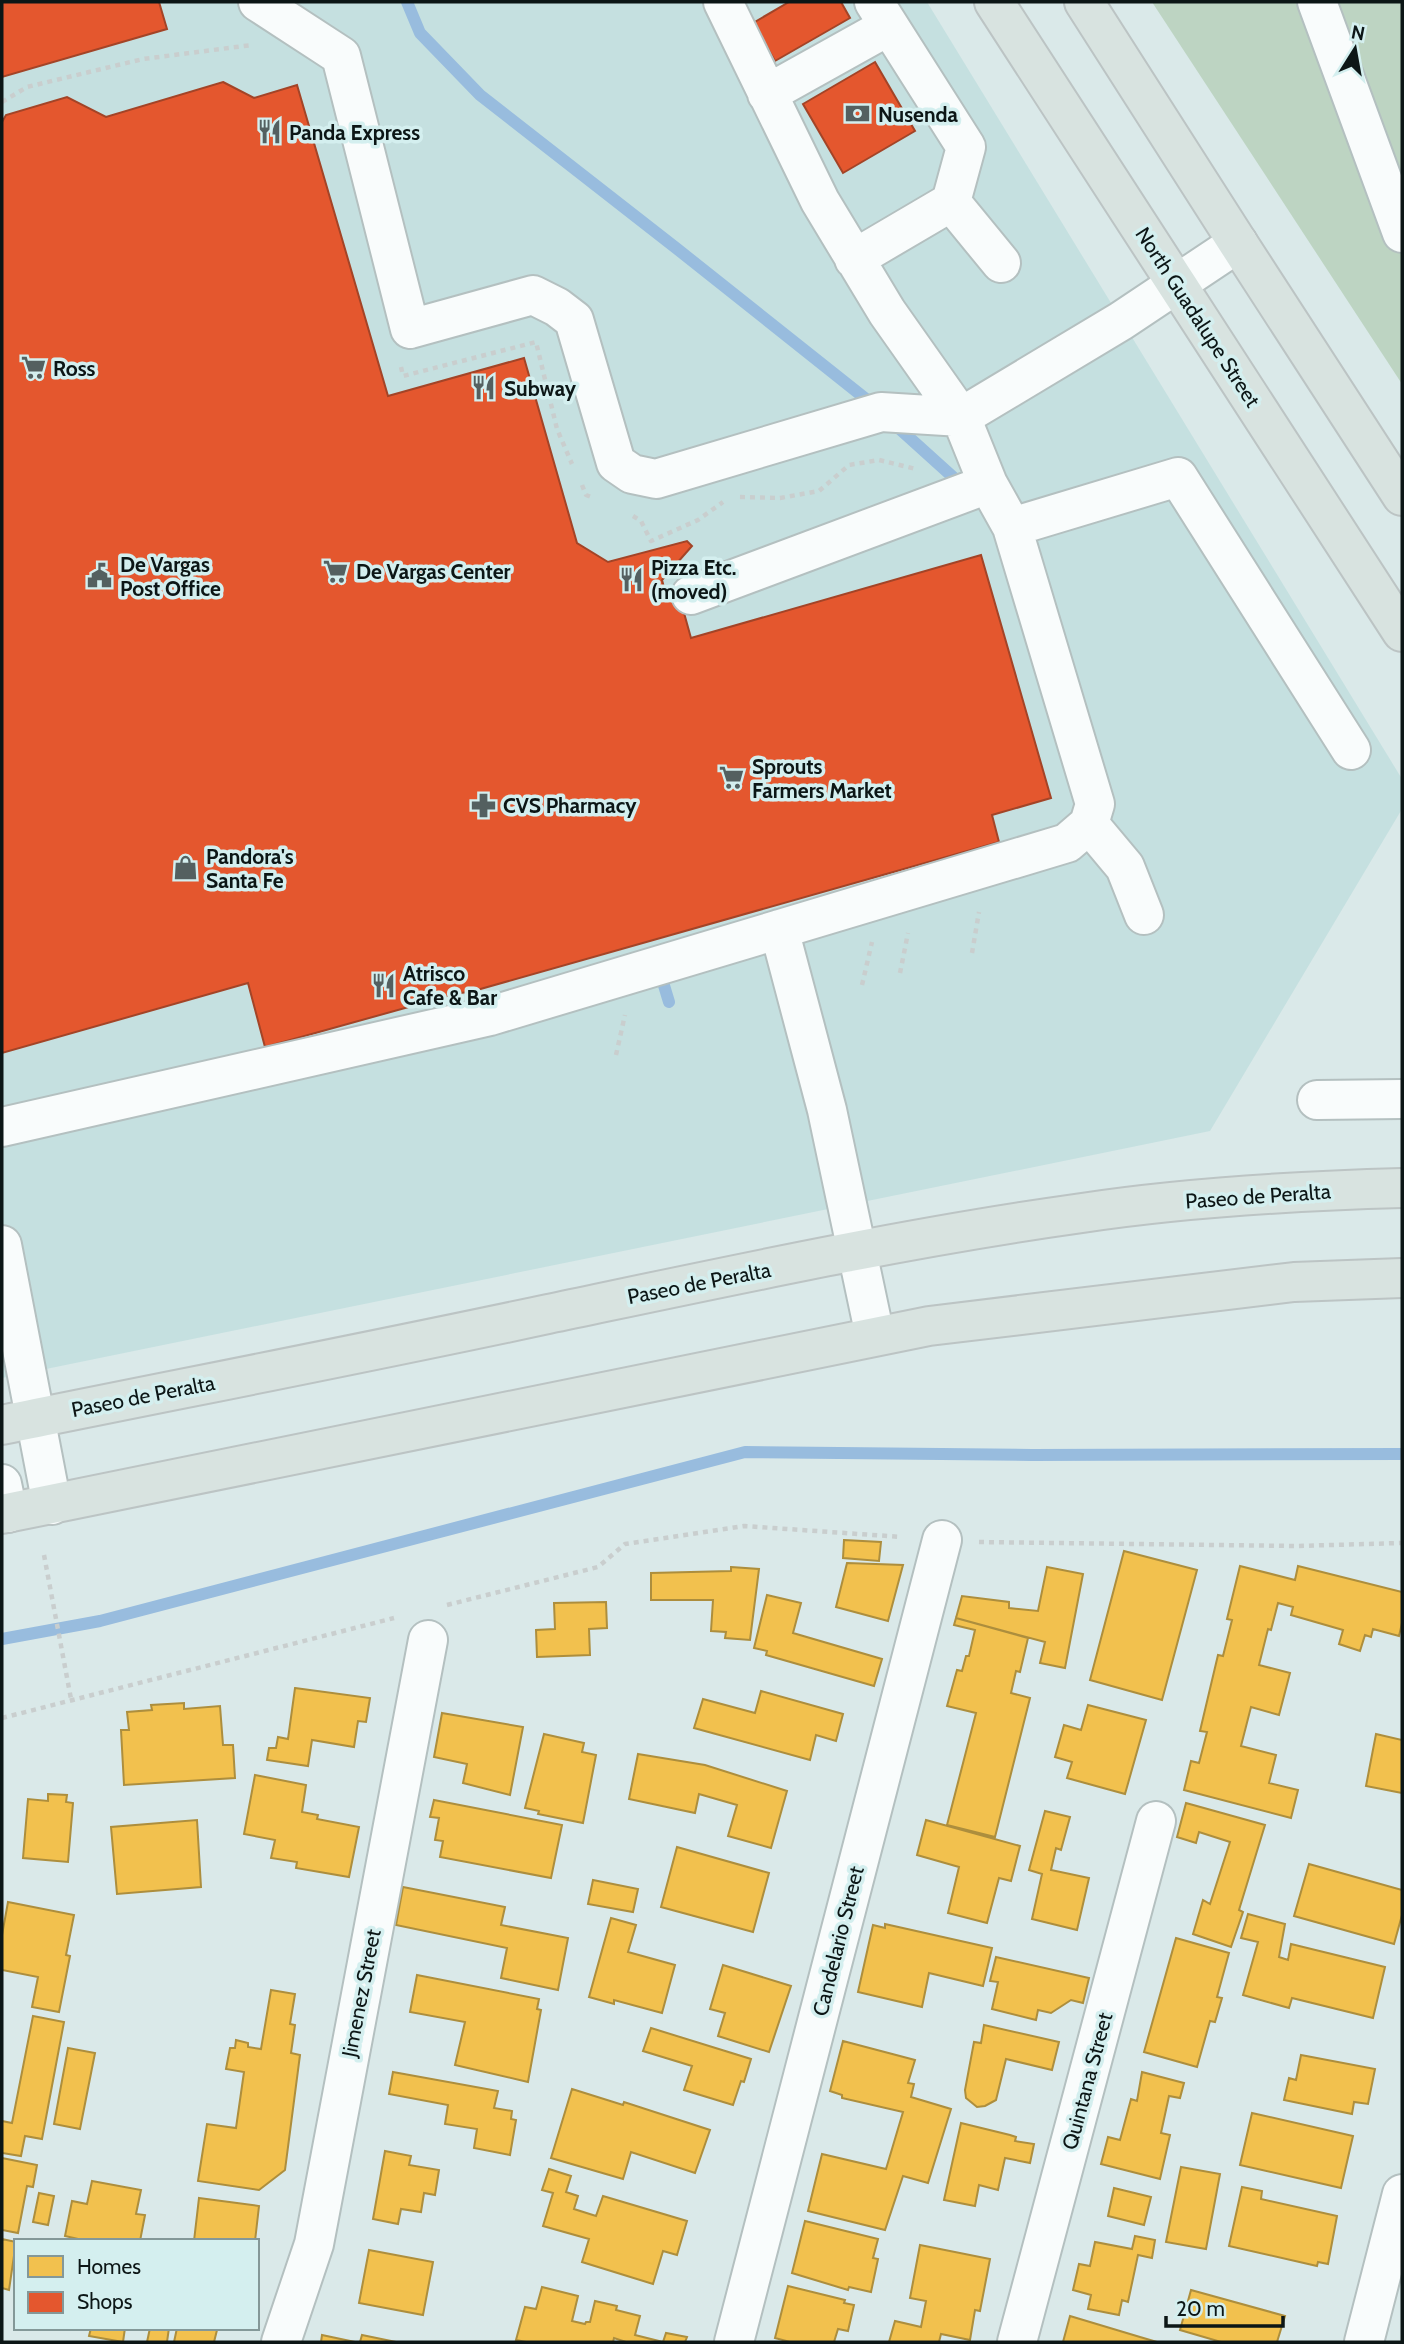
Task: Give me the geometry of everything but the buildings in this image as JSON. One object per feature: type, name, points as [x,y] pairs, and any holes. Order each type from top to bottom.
[{"type":"main road","name":"North Guadalupe Street","points":[[994,2],[1402,632]]},
{"type":"main road","points":[[1084,2],[1402,496]]},
{"type":"main road","name":"Paseo de Peralta","points":[[18,1421],[977,1229],[1085,1212],[1208,1198],[1402,1188]]},
{"type":"main road","points":[[4,1504],[52,1504],[875,1336],[1007,1316],[1294,1282],[1402,1278]]},
{"type":"street","points":[[258,2],[341,56],[410,328],[533,295],[557,307],[574,320],[616,463],[632,474],[656,479],[881,412],[961,417],[1121,321],[1238,243]]},
{"type":"street","points":[[2,1127],[490,1016],[1067,843],[1088,824],[1095,804],[1012,527],[988,484],[961,417],[887,313],[820,201],[723,2]]},
{"type":"street","points":[[1317,2],[1402,233]]},
{"type":"street","points":[[768,94],[881,14],[966,147],[951,202],[854,259]]},
{"type":"street","points":[[951,202],[1001,263]]},
{"type":"street","points":[[1012,527],[1178,477],[1351,750]]},
{"type":"street","points":[[691,595],[988,484]]},
{"type":"street","points":[[1088,824],[1125,867],[1144,915]]},
{"type":"street","points":[[779,929],[827,1110],[875,1336]]},
{"type":"street","points":[[1317,1100],[1402,1099]]},
{"type":"street","points":[[2,1245],[18,1421],[52,1504]]},
{"type":"street","name":"Candelario Street","points":[[734,2342],[942,1540]]},
{"type":"street","name":"Jimenez Street","points":[[281,2342],[314,2244],[417,1628]]},
{"type":"street","name":"Quintana Street","points":[[1017,2342],[1156,1821]]},
{"type":"street","points":[[1364,2342],[1402,2194]]},
{"type":"path","points":[[2,102],[27,87],[143,59],[257,44]]},
{"type":"path","points":[[972,953],[979,912]]},
{"type":"path","points":[[900,973],[908,933]]},
{"type":"path","points":[[862,985],[872,942]]},
{"type":"path","points":[[616,1055],[625,1014]]},
{"type":"path","points":[[445,1605],[598,1567],[625,1544],[744,1526],[913,1537],[922,1533],[958,1542],[1297,1546],[1402,1543]]},
{"type":"path","points":[[44,1555],[71,1699]]},
{"type":"path","points":[[2,1718],[71,1699],[417,1628]]},
{"type":"shaded area","points":[[2,2],[927,2],[1402,779],[1402,809],[1210,1131],[2,1378]]},
{"type":"green space","points":[[1152,2],[1402,2],[1402,384]]},
{"type":"waterway","points":[[407,2],[420,33],[480,95],[876,407]]},
{"type":"waterway","points":[[892,422],[964,487]]},
{"type":"waterway","points":[[659,969],[669,1002]]},
{"type":"waterway","points":[[2,1639],[100,1621],[745,1452],[1032,1455],[1402,1454]]},
{"type":"place","name":"Nusenda","points":[[858,114]]},
{"type":"place","name":"Panda Express","points":[[269,132]]},
{"type":"place","name":"Ross","points":[[33,368]]},
{"type":"place","name":"Subway","points":[[484,388]]},
{"type":"place","name":"De Vargas Center","points":[[336,571]]},
{"type":"place","name":"De Vargas Post Office","points":[[100,576]]},
{"type":"place","name":"Pizza Etc. (moved)","points":[[631,579]]},
{"type":"place","name":"Sprouts Farmers Market","points":[[732,778]]},
{"type":"place","name":"CVS Pharmacy","points":[[483,805]]},
{"type":"place","name":"Pandora's Santa Fe","points":[[186,868]]},
{"type":"place","name":"Atrisco Cafe & Bar","points":[[383,985]]}]
